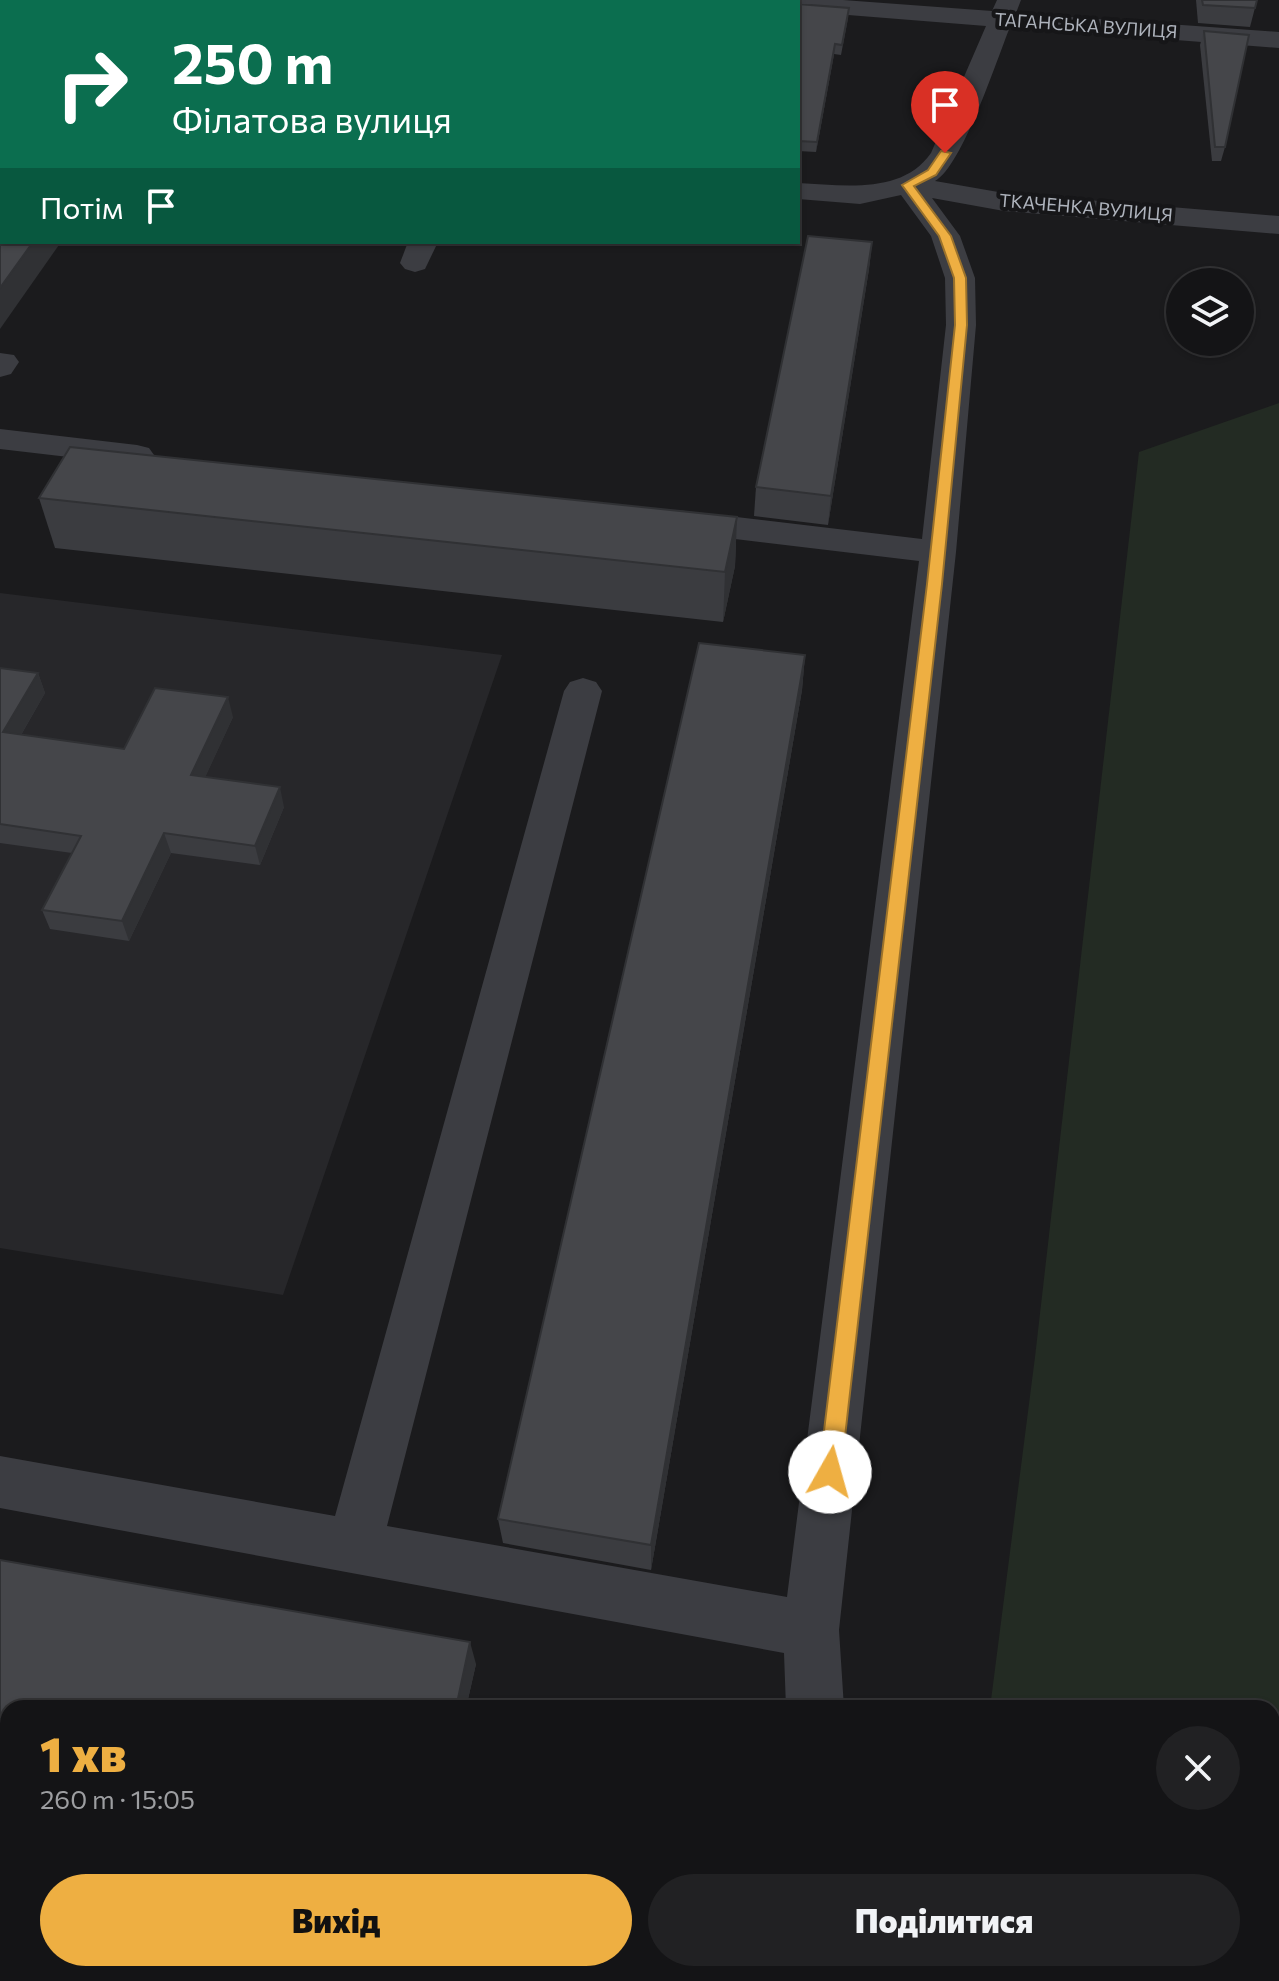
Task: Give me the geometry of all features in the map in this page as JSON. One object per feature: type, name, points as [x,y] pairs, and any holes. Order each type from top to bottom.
[{"type":"street","name":"ТАГАНСЬКА ВУЛИЦЯ","points":[[800,4],[1004,10],[1279,40]]},
{"type":"street","points":[[815,1700],[811,1630],[938,552],[961,325],[960,278],[945,236],[908,185],[932,172],[945,153],[1004,10]]},
{"type":"street","name":"ТКАЧЕНКА ВУЛИЦЯ","points":[[800,191],[860,195],[908,185],[1004,202],[1279,225]]},
{"type":"street","points":[[0,439],[172,460]]},
{"type":"street","points":[[641,516],[938,552]]},
{"type":"street","points":[[354,1547],[583,691]]},
{"type":"street","points":[[0,1482],[811,1630]]},
{"type":"shaded area","points":[[1279,403],[1279,1700],[991,1700],[1035,1357],[1139,452]]},
{"type":"shaded area","points":[[0,593],[502,655],[283,1295],[0,1248]]},
{"type":"building","points":[[1202,0],[1257,0],[1255,8],[1203,5]]},
{"type":"building","points":[[800,4],[849,8],[842,45],[835,44],[817,142],[800,141]]},
{"type":"building","points":[[1204,31],[1249,35],[1225,147],[1215,147]]},
{"type":"building","points":[[808,236],[872,242],[831,496],[756,487]]},
{"type":"building","points":[[0,244],[32,244],[0,288]]},
{"type":"building","points":[[70,447],[737,517],[725,572],[39,498]]},
{"type":"building","points":[[699,643],[805,655],[651,1545],[498,1519]]},
{"type":"building","points":[[0,668],[38,673],[3,732],[124,749],[155,688],[228,697],[191,775],[280,787],[255,846],[164,833],[122,921],[42,910],[81,836],[0,824]]},
{"type":"building","points":[[0,1560],[470,1642],[458,1700],[0,1700]]},
{"type":"route","points":[[830,1472],[935,584],[961,325],[960,278],[945,236],[908,185],[932,172],[945,153]]}]
